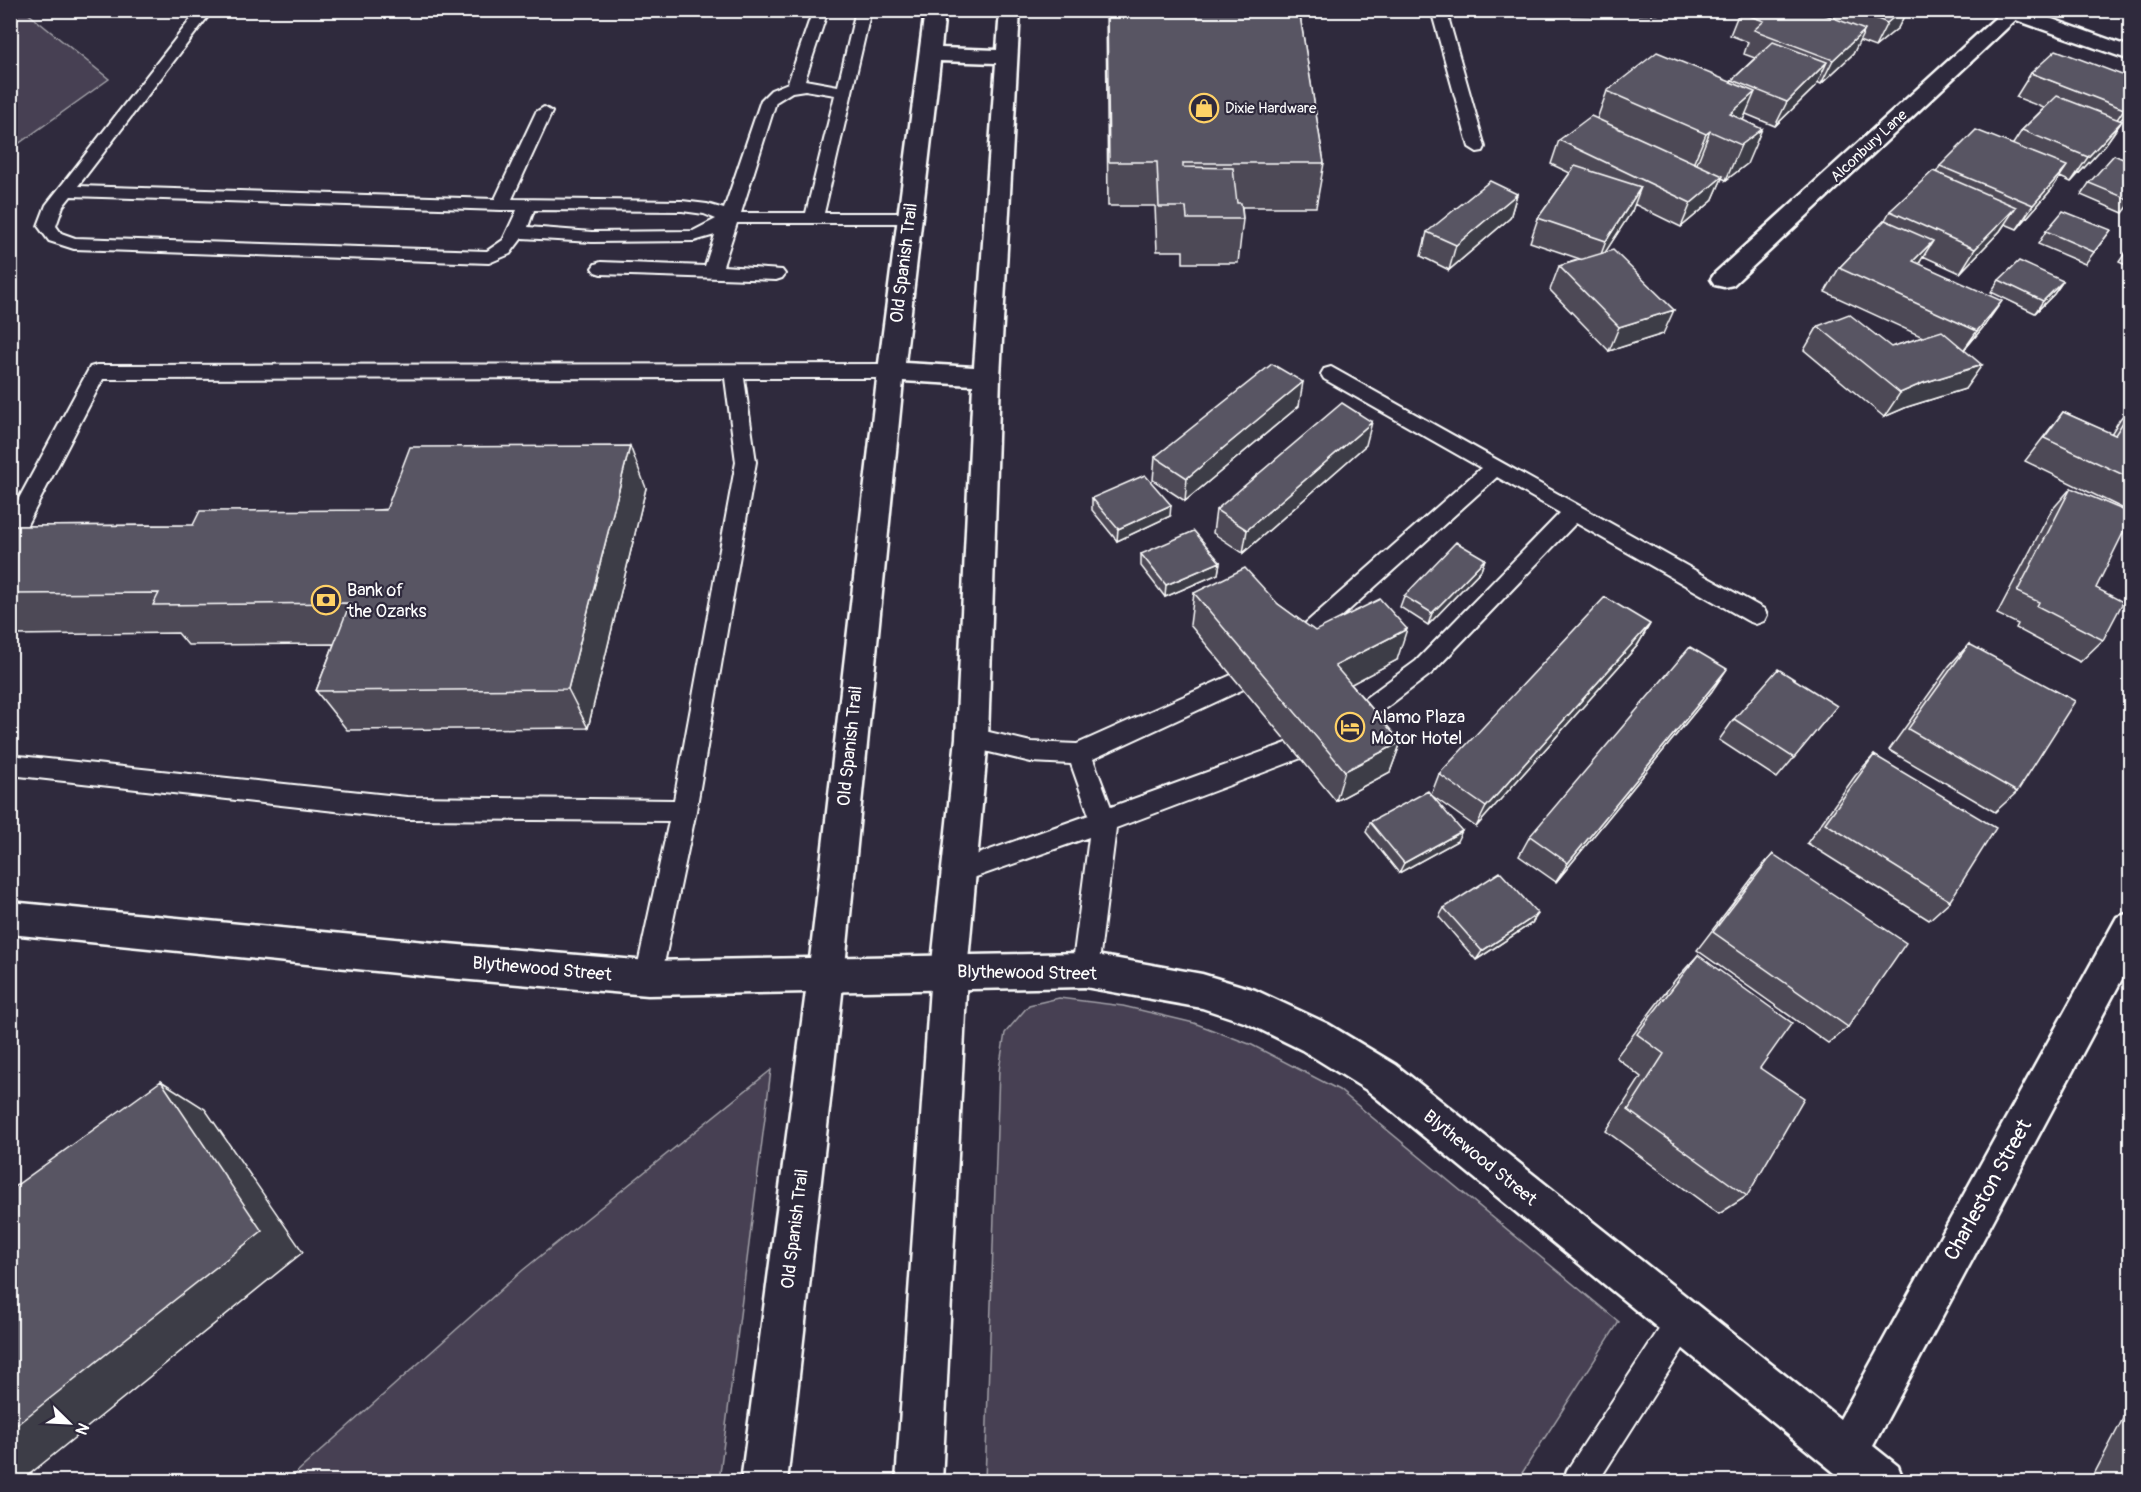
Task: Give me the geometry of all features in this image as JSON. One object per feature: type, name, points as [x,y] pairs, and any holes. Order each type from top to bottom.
[{"type":"main road","name":"Old Spanish Trail","points":[[764,1482],[826,976],[891,371],[935,10]]},
{"type":"main road","points":[[919,1482],[949,972],[972,738],[987,377],[1010,10]]},
{"type":"main road","points":[[2009,12],[2130,54]]},
{"type":"main road","name":"Alconbury Lane","points":[[1725,279],[2009,12]]},
{"type":"main road","points":[[930,54],[1007,57]]},
{"type":"main road","points":[[891,371],[987,377]]},
{"type":"main road","name":"Blythewood Street","points":[[10,918],[436,960],[648,978],[1084,970],[1202,991],[1255,1008],[1315,1037],[1382,1078],[1882,1482]]},
{"type":"main road","name":"Charleston Street","points":[[1846,1452],[2130,929]]},
{"type":"lane","points":[[206,10],[56,205],[47,226],[55,237],[74,243],[489,257],[501,252],[518,232],[527,205]]},
{"type":"lane","points":[[795,86],[821,10]]},
{"type":"lane","points":[[814,217],[864,10]]},
{"type":"lane","points":[[1438,10],[1477,147]]},
{"type":"lane","points":[[712,272],[769,100],[784,88],[814,84],[844,93]]},
{"type":"lane","points":[[501,205],[544,112]]},
{"type":"lane","points":[[67,191],[501,205],[682,206],[707,209],[730,218],[910,218]]},
{"type":"lane","points":[[518,232],[592,237],[694,236],[710,231],[730,218]]},
{"type":"lane","points":[[601,268],[776,274]]},
{"type":"lane","points":[[10,536],[97,372],[734,373],[891,371]]},
{"type":"lane","points":[[648,978],[684,811],[746,462],[734,373]]},
{"type":"lane","points":[[1331,374],[1756,615]]},
{"type":"lane","points":[[1290,650],[1494,468]]},
{"type":"lane","points":[[1349,723],[1424,667],[1573,513]]},
{"type":"lane","points":[[972,738],[1031,752],[1079,754],[1238,681]]},
{"type":"lane","points":[[959,872],[1295,750]]},
{"type":"lane","points":[[1079,754],[1104,821],[1084,970]]},
{"type":"lane","points":[[10,765],[407,808],[684,811]]},
{"type":"lane","points":[[1579,1482],[1682,1322]]},
{"type":"shaded area","points":[[11,10],[25,11],[109,79],[11,149]]},
{"type":"shaded area","points":[[1059,998],[1123,1006],[1194,1023],[1252,1045],[1339,1090],[1619,1322],[1517,1481],[985,1481],[999,1070],[1005,1033],[1029,1005]]},
{"type":"shaded area","points":[[771,1070],[719,1481],[287,1481],[523,1270]]},
{"type":"building","name":"Dixie Hardware","points":[[1107,10],[1299,10],[1324,163],[1183,163],[1183,167],[1233,168],[1237,203],[1241,203],[1243,219],[1187,219],[1186,207],[1159,207],[1157,162],[1109,162]]},
{"type":"building","points":[[1740,10],[1813,10],[1865,30],[1833,60],[1754,30],[1764,21],[1739,12]]},
{"type":"building","points":[[1855,10],[1902,10],[1887,23]]},
{"type":"building","points":[[1773,42],[1827,62],[1787,102],[1732,80]]},
{"type":"building","points":[[2056,50],[2130,78],[2130,103],[2124,109],[2031,73]]},
{"type":"building","points":[[1657,52],[1755,92],[1730,114],[1762,129],[1741,145],[1710,131],[1706,134],[1607,91]]},
{"type":"building","points":[[2057,96],[2122,121],[2088,157],[2022,130]]},
{"type":"building","points":[[1591,116],[1723,176],[1691,203],[1559,140]]},
{"type":"building","points":[[1976,130],[2067,166],[2033,205],[1940,166]]},
{"type":"building","points":[[2114,155],[2130,162],[2130,200],[2089,183]]},
{"type":"building","points":[[1575,166],[1641,187],[1606,241],[1538,218]]},
{"type":"building","points":[[1933,171],[2016,207],[1975,249],[1890,211]]},
{"type":"building","points":[[1490,181],[1517,194],[1456,245],[1427,232]]},
{"type":"building","points":[[2063,211],[2111,230],[2094,252],[2046,231]]},
{"type":"building","points":[[1885,220],[1933,241],[1913,261],[2002,301],[1977,331],[1839,268]]},
{"type":"building","points":[[1613,250],[1674,310],[1619,327],[1559,266]]},
{"type":"building","points":[[2019,261],[2063,281],[2043,301],[1999,280]]},
{"type":"building","points":[[1849,314],[1891,347],[1942,331],[1982,365],[1923,383],[1900,393],[1818,326]]},
{"type":"building","points":[[1272,364],[1303,382],[1187,478],[1155,457]]},
{"type":"building","points":[[1342,403],[1372,422],[1247,530],[1216,510]]},
{"type":"building","points":[[2130,411],[2130,478],[2044,438],[2063,412],[2115,435]]},
{"type":"building","name":"Bank of the Ozarks","points":[[630,446],[568,689],[316,691],[350,603],[153,605],[159,593],[10,594],[11,526],[193,525],[200,511],[386,510],[410,447]]},
{"type":"building","points":[[1145,475],[1171,505],[1118,529],[1092,498]]},
{"type":"building","points":[[2071,488],[2130,513],[2130,519],[2096,588],[2123,602],[2103,640],[2037,606],[2039,602],[2017,592]]},
{"type":"building","points":[[1194,531],[1220,562],[1166,585],[1141,554]]},
{"type":"building","points":[[1456,542],[1485,559],[1432,613],[1404,596]]},
{"type":"building","points":[[1245,568],[1278,604],[1315,631],[1380,599],[1407,629],[1335,666],[1401,742],[1345,771],[1194,593]]},
{"type":"building","points":[[1605,597],[1650,624],[1486,807],[1439,774]]},
{"type":"building","points":[[1969,644],[2075,701],[2017,792],[1908,729]]},
{"type":"building","points":[[1690,647],[1727,669],[1568,863],[1530,836]]},
{"type":"building","points":[[1778,669],[1837,706],[1794,758],[1734,719]]},
{"type":"building","points":[[1874,755],[1996,828],[1950,901],[1825,823]]},
{"type":"building","points":[[1428,791],[1462,831],[1404,863],[1370,822]]},
{"type":"building","points":[[1773,854],[1906,943],[1848,1027],[1713,932]]},
{"type":"building","points":[[1500,872],[1538,914],[1482,951],[1444,908]]},
{"type":"building","points":[[1698,955],[1792,1023],[1760,1068],[1804,1098],[1747,1196],[1628,1110],[1664,1054],[1637,1034]]},
{"type":"building","points":[[161,1081],[262,1231],[10,1430],[10,1190]]},
{"type":"place","name":"Dixie Hardware","points":[[1204,108]]},
{"type":"place","name":"Bank of the Ozarks","points":[[326,600]]},
{"type":"place","name":"Alamo Plaza Motor Hotel","points":[[1350,727]]}]
